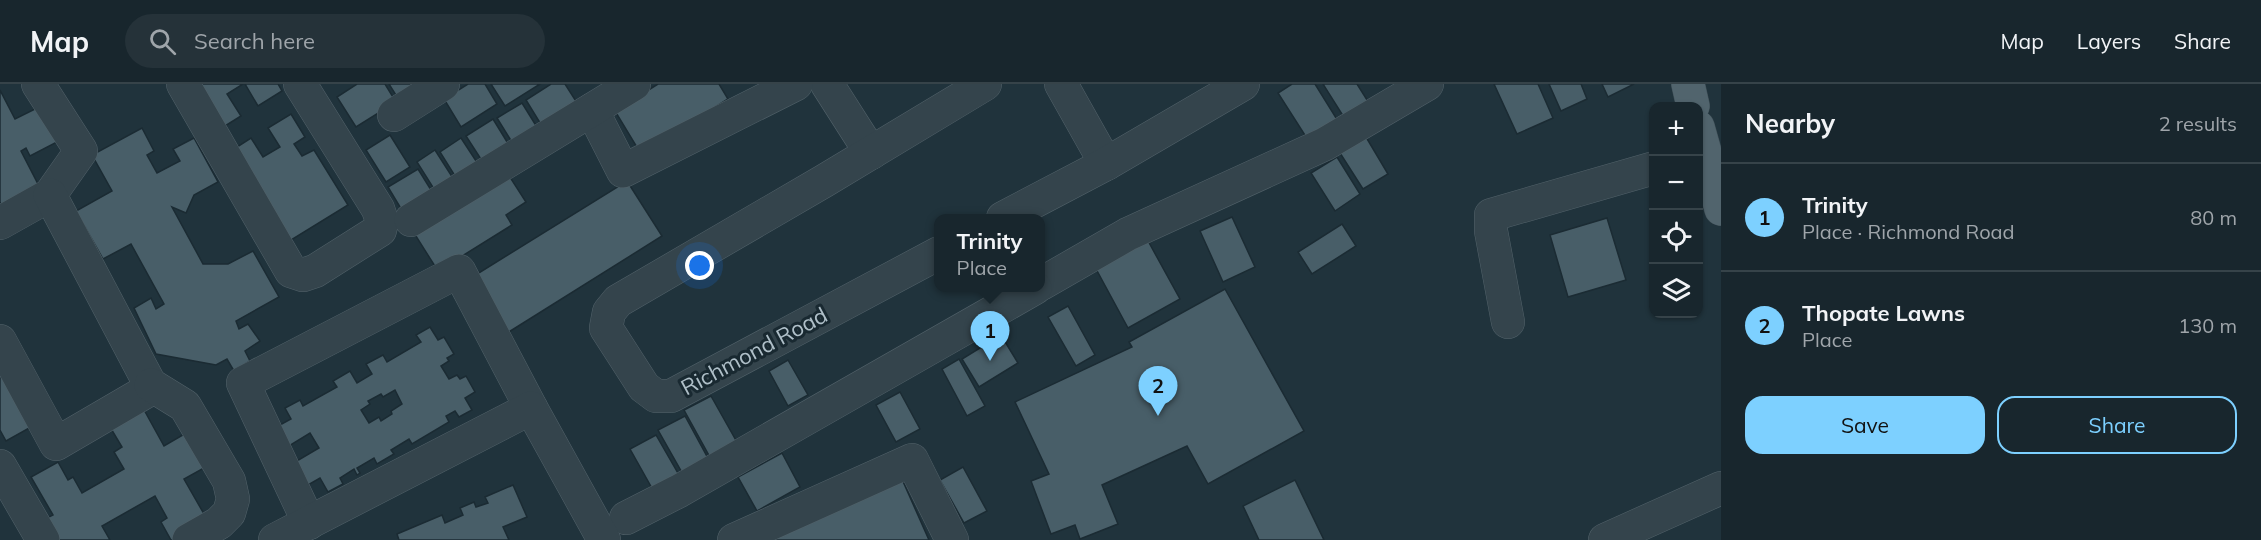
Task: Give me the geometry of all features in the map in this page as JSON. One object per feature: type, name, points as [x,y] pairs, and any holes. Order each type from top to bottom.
[{"type":"main road","points":[[1688,84],[1693,102]]},
{"type":"main road","points":[[1706,145],[1721,209]]},
{"type":"street","points":[[0,223],[50,195],[81,151],[38,84]]},
{"type":"street","points":[[183,84],[291,271],[303,275],[315,271],[380,231],[382,221],[378,209],[300,84]]},
{"type":"street","points":[[394,115],[443,84]]},
{"type":"street","points":[[411,220],[634,84]]},
{"type":"street","points":[[592,110],[623,171],[796,84]]},
{"type":"street","points":[[826,84],[871,153],[985,84]]},
{"type":"street","points":[[1061,84],[1106,164]]},
{"type":"street","points":[[1012,214],[1106,164],[1243,84]]},
{"type":"street","points":[[1045,282],[1128,234],[1325,144],[1427,84]]},
{"type":"street","name":"Richmond Road","points":[[871,153],[618,301],[609,312],[606,328],[644,387],[656,396],[671,396],[934,256]]},
{"type":"street","points":[[1508,322],[1491,231],[1491,215],[1649,169]]},
{"type":"street","points":[[50,195],[151,385],[185,406],[229,481],[233,499],[229,513],[219,523],[189,540]]},
{"type":"street","points":[[531,408],[289,535],[243,382],[459,271],[531,408],[615,529],[1028,292]]},
{"type":"street","points":[[0,341],[56,444],[152,388],[151,385]]},
{"type":"street","points":[[734,540],[912,460],[952,540]]},
{"type":"street","points":[[0,466],[43,540]]},
{"type":"street","points":[[1605,540],[1721,488]]},
{"type":"building","points":[[200,84],[243,84],[227,94],[241,116],[217,131]]},
{"type":"building","points":[[245,84],[278,84],[282,91],[258,106]]},
{"type":"building","points":[[357,84],[385,84],[396,102],[356,127],[337,97]]},
{"type":"building","points":[[389,84],[423,84],[399,100]]},
{"type":"building","points":[[468,84],[485,84],[497,104],[461,127],[444,99]]},
{"type":"building","points":[[491,84],[540,84],[505,106]]},
{"type":"building","points":[[551,84],[565,84],[581,109],[545,131],[526,100]]},
{"type":"building","points":[[658,84],[719,84],[728,99],[641,154],[615,111]]},
{"type":"building","points":[[1292,84],[1315,84],[1338,121],[1308,140],[1278,93]]},
{"type":"building","points":[[1323,84],[1357,84],[1369,103],[1345,119]]},
{"type":"building","points":[[1494,84],[1538,84],[1553,118],[1517,134]]},
{"type":"building","points":[[1549,84],[1581,84],[1587,99],[1561,111]]},
{"type":"building","points":[[1602,84],[1634,84],[1608,97]]},
{"type":"building","points":[[0,90],[15,119],[41,106],[59,141],[30,156],[26,148],[21,151],[40,188],[2,207],[0,202]]},
{"type":"building","points":[[522,103],[540,132],[515,147],[497,118]]},
{"type":"building","points":[[291,114],[305,137],[294,144],[302,156],[314,150],[348,205],[283,245],[226,154],[251,138],[263,157],[280,147],[268,128]]},
{"type":"building","points":[[493,119],[512,150],[486,167],[466,136]]},
{"type":"building","points":[[142,128],[154,151],[147,155],[157,173],[180,161],[173,149],[194,138],[218,182],[194,195],[186,213],[172,207],[203,264],[228,264],[253,251],[279,297],[236,321],[239,329],[248,324],[260,341],[245,351],[250,361],[234,371],[227,359],[216,365],[156,354],[134,308],[151,298],[156,309],[164,304],[131,244],[103,259],[76,211],[112,191],[92,155]]},
{"type":"building","points":[[390,135],[410,167],[386,182],[366,150]]},
{"type":"building","points":[[1366,137],[1388,174],[1363,189],[1340,153]]},
{"type":"building","points":[[461,138],[482,170],[460,184],[440,152]]},
{"type":"building","points":[[435,150],[458,186],[439,197],[417,162]]},
{"type":"building","points":[[1337,157],[1360,194],[1335,211],[1311,173]]},
{"type":"building","points":[[504,168],[526,202],[506,215],[512,225],[438,271],[414,233]]},
{"type":"building","points":[[418,169],[436,198],[406,217],[388,187]]},
{"type":"building","points":[[627,181],[662,236],[504,335],[469,279]]},
{"type":"building","points":[[1232,217],[1255,267],[1223,282],[1200,231]]},
{"type":"building","points":[[1607,218],[1626,280],[1568,297],[1550,235]]},
{"type":"building","points":[[1342,224],[1356,246],[1312,274],[1298,252]]},
{"type":"building","points":[[1147,239],[1180,299],[1128,328],[1095,267]]},
{"type":"building","points":[[1225,289],[1304,431],[1208,484],[1187,446],[1102,485],[1118,524],[1080,539],[1075,525],[1051,534],[1031,481],[1049,474],[1015,402],[1132,347],[1129,342]]},
{"type":"building","points":[[1068,306],[1095,355],[1076,366],[1048,317]]},
{"type":"building","points":[[430,327],[438,340],[444,337],[454,354],[447,358],[449,361],[441,366],[449,379],[457,375],[460,379],[466,376],[475,392],[465,398],[472,410],[459,417],[455,411],[446,416],[449,422],[412,444],[409,439],[391,450],[394,454],[377,464],[374,458],[357,468],[360,473],[357,475],[354,469],[340,478],[343,484],[328,492],[320,478],[308,485],[295,462],[319,448],[310,433],[289,446],[278,426],[291,419],[285,408],[300,400],[303,406],[337,387],[333,381],[350,371],[357,383],[372,374],[366,364],[383,355],[387,362],[421,342],[416,335]],"holes":[[[395,390],[402,404],[381,421],[379,417],[369,423],[361,410],[370,404],[368,401],[381,394],[383,397]]]},
{"type":"building","points":[[0,328],[49,417],[6,441],[0,430]]},
{"type":"building","points":[[1001,335],[1018,363],[979,387],[962,359]]},
{"type":"building","points":[[959,359],[985,406],[967,416],[942,369]]},
{"type":"building","points":[[788,360],[808,395],[788,406],[769,371]]},
{"type":"building","points":[[900,392],[920,429],[896,442],[876,405]]},
{"type":"building","points":[[711,396],[738,444],[711,459],[684,410]]},
{"type":"building","points":[[143,408],[164,446],[193,429],[213,463],[184,479],[208,521],[175,540],[171,540],[161,522],[167,518],[155,496],[102,526],[110,540],[49,540],[39,522],[53,515],[31,477],[58,462],[68,480],[73,477],[82,493],[124,469],[114,452],[122,447],[110,427]]},
{"type":"building","points":[[685,416],[710,462],[684,476],[658,430]]},
{"type":"building","points":[[656,435],[679,475],[653,490],[630,449]]},
{"type":"building","points":[[782,453],[800,487],[757,511],[738,477]]},
{"type":"building","points":[[963,467],[987,511],[964,523],[940,480]]},
{"type":"building","points":[[901,477],[929,540],[759,540]]},
{"type":"building","points":[[1295,480],[1324,540],[1259,540],[1243,506]]},
{"type":"building","points":[[513,485],[527,517],[503,527],[509,540],[399,540],[397,534],[442,515],[445,523],[463,515],[460,508],[474,502],[476,507],[488,503],[485,497]]},
{"type":"place","name":"Trinity","points":[[990,361]]},
{"type":"place","name":"Thopate Lawns","points":[[1158,416]]}]
